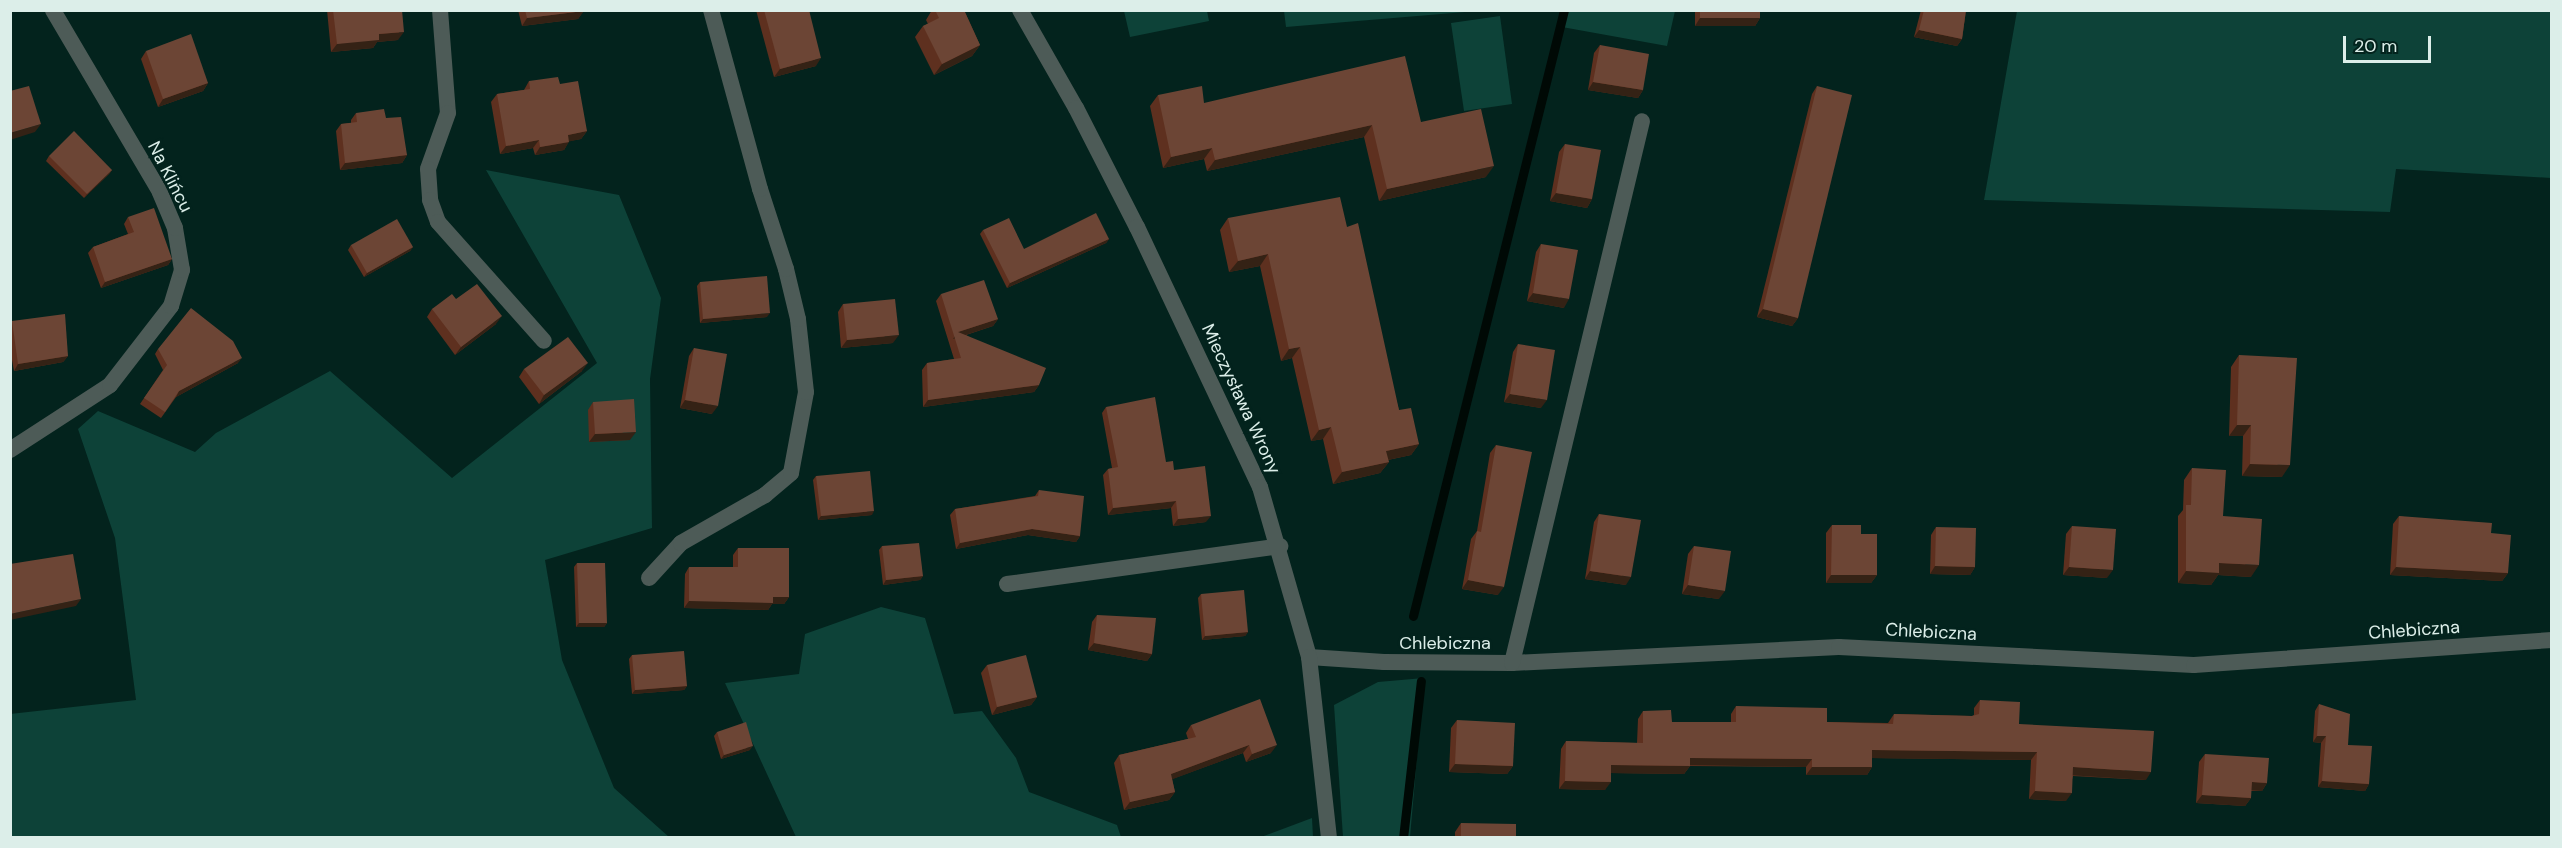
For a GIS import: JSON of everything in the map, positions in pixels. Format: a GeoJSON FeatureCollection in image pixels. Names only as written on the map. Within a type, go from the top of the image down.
{"type":"FeatureCollection","features":[{"type":"Feature","properties":{"kind":"street","name":"Na Klińcu"},"geometry":{"type":"LineString","coordinates":[[10,450],[110,385],[171,306],[182,270],[175,228],[160,192],[53,10]]}},
{"type":"Feature","properties":{"kind":"street"},"geometry":{"type":"LineString","coordinates":[[440,10],[447,112],[428,170],[430,200],[438,222],[544,341]]}},
{"type":"Feature","properties":{"kind":"street"},"geometry":{"type":"LineString","coordinates":[[650,578],[681,543],[765,495],[791,473],[806,392],[798,319],[786,269],[711,10]]}},
{"type":"Feature","properties":{"kind":"street","name":"Mieczysława Wrony"},"geometry":{"type":"LineString","coordinates":[[1020,10],[1076,108],[1152,256],[1260,487],[1280,546],[1309,657],[1329,837]]}},
{"type":"Feature","properties":{"kind":"street"},"geometry":{"type":"LineString","coordinates":[[1512,663],[1642,121]]}},
{"type":"Feature","properties":{"kind":"street"},"geometry":{"type":"LineString","coordinates":[[1007,584],[1280,546]]}},
{"type":"Feature","properties":{"kind":"street","name":"Chlebiczna"},"geometry":{"type":"LineString","coordinates":[[1309,657],[1384,662],[1512,663],[1839,647],[2194,665],[2552,640]]}},
{"type":"Feature","properties":{"kind":"green space"},"geometry":{"type":"Polygon","coordinates":[[[1284,10],[1477,11],[1286,27],[1284,10]]]}},
{"type":"Feature","properties":{"kind":"green space"},"geometry":{"type":"Polygon","coordinates":[[[1566,10],[1675,11],[1667,46],[1562,27],[1566,10]]]}},
{"type":"Feature","properties":{"kind":"green space"},"geometry":{"type":"Polygon","coordinates":[[[1124,11],[1207,11],[1209,21],[1130,37],[1124,11]]]}},
{"type":"Feature","properties":{"kind":"green space"},"geometry":{"type":"Polygon","coordinates":[[[2017,11],[2551,11],[2551,178],[2396,169],[2390,212],[1984,200],[2017,11]]]}},
{"type":"Feature","properties":{"kind":"green space"},"geometry":{"type":"Polygon","coordinates":[[[1500,16],[1512,104],[1464,111],[1451,23],[1500,16]]]}},
{"type":"Feature","properties":{"kind":"green space"},"geometry":{"type":"Polygon","coordinates":[[[486,170],[619,195],[661,298],[650,379],[652,528],[545,560],[562,660],[614,788],[669,837],[11,837],[10,714],[136,700],[115,538],[78,429],[98,411],[195,452],[216,433],[330,371],[452,478],[597,363],[486,170]]]}},
{"type":"Feature","properties":{"kind":"green space"},"geometry":{"type":"Polygon","coordinates":[[[881,607],[925,618],[954,714],[982,711],[1016,758],[1029,792],[1117,825],[1121,837],[796,837],[725,683],[799,674],[805,634],[881,607]]]}},
{"type":"Feature","properties":{"kind":"green space"},"geometry":{"type":"Polygon","coordinates":[[[1424,678],[1410,837],[1343,837],[1334,705],[1378,682],[1424,678]]]}},
{"type":"Feature","properties":{"kind":"green space"},"geometry":{"type":"Polygon","coordinates":[[[1312,818],[1313,837],[1261,837],[1312,818]]]}},
{"type":"Feature","properties":{"kind":"building"},"geometry":{"type":"Polygon","coordinates":[[[333,10],[402,10],[404,32],[379,34],[379,40],[337,44],[333,10]]]}},
{"type":"Feature","properties":{"kind":"building"},"geometry":{"type":"Polygon","coordinates":[[[525,10],[584,10],[584,11],[527,18],[525,10]]]}},
{"type":"Feature","properties":{"kind":"building"},"geometry":{"type":"Polygon","coordinates":[[[764,10],[809,10],[821,58],[780,69],[764,10]]]}},
{"type":"Feature","properties":{"kind":"building"},"geometry":{"type":"Polygon","coordinates":[[[935,10],[964,10],[980,45],[942,64],[923,26],[939,18],[935,10]]]}},
{"type":"Feature","properties":{"kind":"building"},"geometry":{"type":"Polygon","coordinates":[[[1700,10],[1760,10],[1760,18],[1700,18],[1700,10]]]}},
{"type":"Feature","properties":{"kind":"building"},"geometry":{"type":"Polygon","coordinates":[[[1924,10],[1966,10],[1962,39],[1919,30],[1924,10]]]}},
{"type":"Feature","properties":{"kind":"building"},"geometry":{"type":"Polygon","coordinates":[[[191,34],[208,83],[163,99],[146,51],[191,34]]]}},
{"type":"Feature","properties":{"kind":"building"},"geometry":{"type":"Polygon","coordinates":[[[1600,45],[1649,54],[1643,90],[1593,82],[1600,45]]]}},
{"type":"Feature","properties":{"kind":"building"},"geometry":{"type":"Polygon","coordinates":[[[1405,56],[1421,122],[1481,109],[1494,166],[1387,189],[1372,125],[1215,160],[1212,148],[1171,157],[1158,95],[1202,86],[1204,103],[1405,56]]]}},
{"type":"Feature","properties":{"kind":"building"},"geometry":{"type":"Polygon","coordinates":[[[558,77],[560,84],[578,81],[587,131],[568,135],[569,142],[540,147],[539,140],[506,146],[497,94],[530,89],[529,81],[558,77]]]}},
{"type":"Feature","properties":{"kind":"building"},"geometry":{"type":"Polygon","coordinates":[[[29,86],[41,124],[10,133],[10,91],[29,86]]]}},
{"type":"Feature","properties":{"kind":"building"},"geometry":{"type":"Polygon","coordinates":[[[1817,86],[1852,95],[1798,318],[1763,309],[1817,86]]]}},
{"type":"Feature","properties":{"kind":"building"},"geometry":{"type":"Polygon","coordinates":[[[384,109],[386,118],[401,117],[407,155],[345,163],[341,124],[357,122],[356,113],[384,109]]]}},
{"type":"Feature","properties":{"kind":"building"},"geometry":{"type":"Polygon","coordinates":[[[74,131],[112,170],[87,194],[49,156],[74,131]]]}},
{"type":"Feature","properties":{"kind":"building"},"geometry":{"type":"Polygon","coordinates":[[[1565,144],[1601,150],[1592,199],[1556,193],[1565,144]]]}},
{"type":"Feature","properties":{"kind":"building"},"geometry":{"type":"Polygon","coordinates":[[[1340,197],[1347,227],[1358,223],[1399,410],[1411,408],[1419,444],[1386,451],[1389,462],[1342,472],[1331,427],[1319,430],[1300,347],[1289,349],[1268,254],[1238,261],[1228,218],[1340,197]]]}},
{"type":"Feature","properties":{"kind":"building"},"geometry":{"type":"Polygon","coordinates":[[[154,208],[172,259],[105,282],[93,247],[134,232],[128,217],[154,208]]]}},
{"type":"Feature","properties":{"kind":"building"},"geometry":{"type":"Polygon","coordinates":[[[1096,213],[1109,239],[1010,283],[983,230],[1009,218],[1024,249],[1096,213]]]}},
{"type":"Feature","properties":{"kind":"building"},"geometry":{"type":"Polygon","coordinates":[[[397,219],[413,247],[367,273],[351,245],[397,219]]]}},
{"type":"Feature","properties":{"kind":"building"},"geometry":{"type":"Polygon","coordinates":[[[1541,244],[1578,250],[1569,299],[1533,293],[1541,244]]]}},
{"type":"Feature","properties":{"kind":"building"},"geometry":{"type":"Polygon","coordinates":[[[767,276],[770,313],[703,319],[700,282],[767,276]]]}},
{"type":"Feature","properties":{"kind":"building"},"geometry":{"type":"Polygon","coordinates":[[[984,280],[998,319],[958,332],[1046,368],[1039,385],[928,400],[927,363],[961,358],[941,294],[984,280]]]}},
{"type":"Feature","properties":{"kind":"building"},"geometry":{"type":"Polygon","coordinates":[[[477,284],[502,316],[461,347],[432,309],[452,294],[456,299],[477,284]]]}},
{"type":"Feature","properties":{"kind":"building"},"geometry":{"type":"Polygon","coordinates":[[[895,299],[899,335],[847,340],[843,304],[895,299]]]}},
{"type":"Feature","properties":{"kind":"building"},"geometry":{"type":"Polygon","coordinates":[[[191,308],[233,341],[242,358],[179,391],[165,412],[144,398],[167,365],[158,349],[191,308]]]}},
{"type":"Feature","properties":{"kind":"building"},"geometry":{"type":"Polygon","coordinates":[[[65,314],[68,356],[18,364],[12,321],[65,314]]]}},
{"type":"Feature","properties":{"kind":"building"},"geometry":{"type":"Polygon","coordinates":[[[568,337],[588,363],[544,395],[524,369],[568,337]]]}},
{"type":"Feature","properties":{"kind":"building"},"geometry":{"type":"Polygon","coordinates":[[[1518,344],[1555,350],[1547,400],[1510,394],[1518,344]]]}},
{"type":"Feature","properties":{"kind":"building"},"geometry":{"type":"Polygon","coordinates":[[[694,348],[727,354],[718,406],[685,400],[694,348]]]}},
{"type":"Feature","properties":{"kind":"building"},"geometry":{"type":"Polygon","coordinates":[[[2239,355],[2297,358],[2290,465],[2250,464],[2251,425],[2237,425],[2239,355]]]}},
{"type":"Feature","properties":{"kind":"building"},"geometry":{"type":"Polygon","coordinates":[[[1155,397],[1166,462],[1173,461],[1174,470],[1205,466],[1211,516],[1178,519],[1176,501],[1113,508],[1108,469],[1118,467],[1106,407],[1155,397]]]}},
{"type":"Feature","properties":{"kind":"building"},"geometry":{"type":"Polygon","coordinates":[[[634,399],[636,432],[595,434],[593,402],[634,399]]]}},
{"type":"Feature","properties":{"kind":"building"},"geometry":{"type":"Polygon","coordinates":[[[1496,445],[1532,452],[1504,587],[1468,580],[1477,531],[1481,532],[1496,445]]]}},
{"type":"Feature","properties":{"kind":"building"},"geometry":{"type":"Polygon","coordinates":[[[2192,468],[2226,470],[2223,516],[2262,519],[2259,565],[2219,563],[2219,573],[2186,571],[2186,505],[2191,505],[2192,468]]]}},
{"type":"Feature","properties":{"kind":"building"},"geometry":{"type":"Polygon","coordinates":[[[870,471],[874,511],[821,516],[816,476],[870,471]]]}},
{"type":"Feature","properties":{"kind":"building"},"geometry":{"type":"Polygon","coordinates":[[[1039,490],[1084,496],[1080,536],[1032,529],[960,543],[955,509],[1038,496],[1039,490]]]}},
{"type":"Feature","properties":{"kind":"building"},"geometry":{"type":"Polygon","coordinates":[[[1599,514],[1641,520],[1631,577],[1590,571],[1599,514]]]}},
{"type":"Feature","properties":{"kind":"building"},"geometry":{"type":"Polygon","coordinates":[[[2399,516],[2492,523],[2491,533],[2511,535],[2508,573],[2396,567],[2399,516]]]}},
{"type":"Feature","properties":{"kind":"building"},"geometry":{"type":"Polygon","coordinates":[[[1832,525],[1861,525],[1861,534],[1877,534],[1877,575],[1831,575],[1832,525]]]}},
{"type":"Feature","properties":{"kind":"building"},"geometry":{"type":"Polygon","coordinates":[[[2072,526],[2116,529],[2113,570],[2069,567],[2072,526]]]}},
{"type":"Feature","properties":{"kind":"building"},"geometry":{"type":"Polygon","coordinates":[[[1936,527],[1976,528],[1975,567],[1935,566],[1936,527]]]}},
{"type":"Feature","properties":{"kind":"building"},"geometry":{"type":"Polygon","coordinates":[[[919,543],[923,576],[886,580],[882,546],[919,543]]]}},
{"type":"Feature","properties":{"kind":"building"},"geometry":{"type":"Polygon","coordinates":[[[1694,546],[1731,551],[1725,591],[1688,585],[1694,546]]]}},
{"type":"Feature","properties":{"kind":"building"},"geometry":{"type":"Polygon","coordinates":[[[738,548],[789,548],[789,597],[773,597],[773,603],[689,601],[689,567],[738,567],[738,548]]]}},
{"type":"Feature","properties":{"kind":"building"},"geometry":{"type":"Polygon","coordinates":[[[73,554],[81,599],[10,614],[10,564],[73,554]]]}},
{"type":"Feature","properties":{"kind":"building"},"geometry":{"type":"Polygon","coordinates":[[[577,563],[605,563],[607,623],[579,623],[577,563]]]}},
{"type":"Feature","properties":{"kind":"building"},"geometry":{"type":"Polygon","coordinates":[[[1244,590],[1248,632],[1205,636],[1201,594],[1244,590]]]}},
{"type":"Feature","properties":{"kind":"building"},"geometry":{"type":"Polygon","coordinates":[[[1097,615],[1156,618],[1152,654],[1094,643],[1097,615]]]}},
{"type":"Feature","properties":{"kind":"building"},"geometry":{"type":"Polygon","coordinates":[[[684,651],[687,686],[635,690],[632,655],[684,651]]]}},
{"type":"Feature","properties":{"kind":"building"},"geometry":{"type":"Polygon","coordinates":[[[1026,655],[1037,697],[997,707],[987,665],[1026,655]]]}},
{"type":"Feature","properties":{"kind":"building"},"geometry":{"type":"Polygon","coordinates":[[[1260,699],[1277,745],[1252,754],[1249,745],[1171,774],[1175,792],[1130,802],[1119,755],[1196,737],[1191,725],[1260,699]]]}},
{"type":"Feature","properties":{"kind":"building"},"geometry":{"type":"Polygon","coordinates":[[[1980,700],[2020,702],[2019,724],[2154,731],[2151,772],[2073,767],[2072,793],[2035,791],[2037,752],[1872,750],[1872,767],[1812,767],[1812,759],[1690,758],[1690,766],[1611,765],[1611,782],[1565,781],[1566,741],[1643,743],[1643,711],[1671,710],[1672,722],[1736,722],[1736,706],[1827,708],[1827,722],[1893,724],[1894,714],[1972,716],[1979,714],[1980,700]]]}},
{"type":"Feature","properties":{"kind":"building"},"geometry":{"type":"Polygon","coordinates":[[[2319,704],[2350,714],[2348,745],[2372,746],[2369,784],[2322,781],[2326,736],[2317,736],[2319,704]]]}},
{"type":"Feature","properties":{"kind":"building"},"geometry":{"type":"Polygon","coordinates":[[[1457,720],[1515,723],[1513,766],[1455,764],[1457,720]]]}},
{"type":"Feature","properties":{"kind":"building"},"geometry":{"type":"Polygon","coordinates":[[[746,722],[753,746],[724,755],[717,732],[746,722]]]}},
{"type":"Feature","properties":{"kind":"building"},"geometry":{"type":"Polygon","coordinates":[[[2205,754],[2269,758],[2267,783],[2252,782],[2251,798],[2202,795],[2205,754]]]}},
{"type":"Feature","properties":{"kind":"building"},"geometry":{"type":"Polygon","coordinates":[[[1461,823],[1516,824],[1516,837],[1461,837],[1461,823]]]}},
{"type":"Feature","properties":{"kind":"waterway"},"geometry":{"type":"LineString","coordinates":[[1413,616],[1564,10]]}},
{"type":"Feature","properties":{"kind":"waterway"},"geometry":{"type":"LineString","coordinates":[[1403,838],[1421,681]]}}]}
